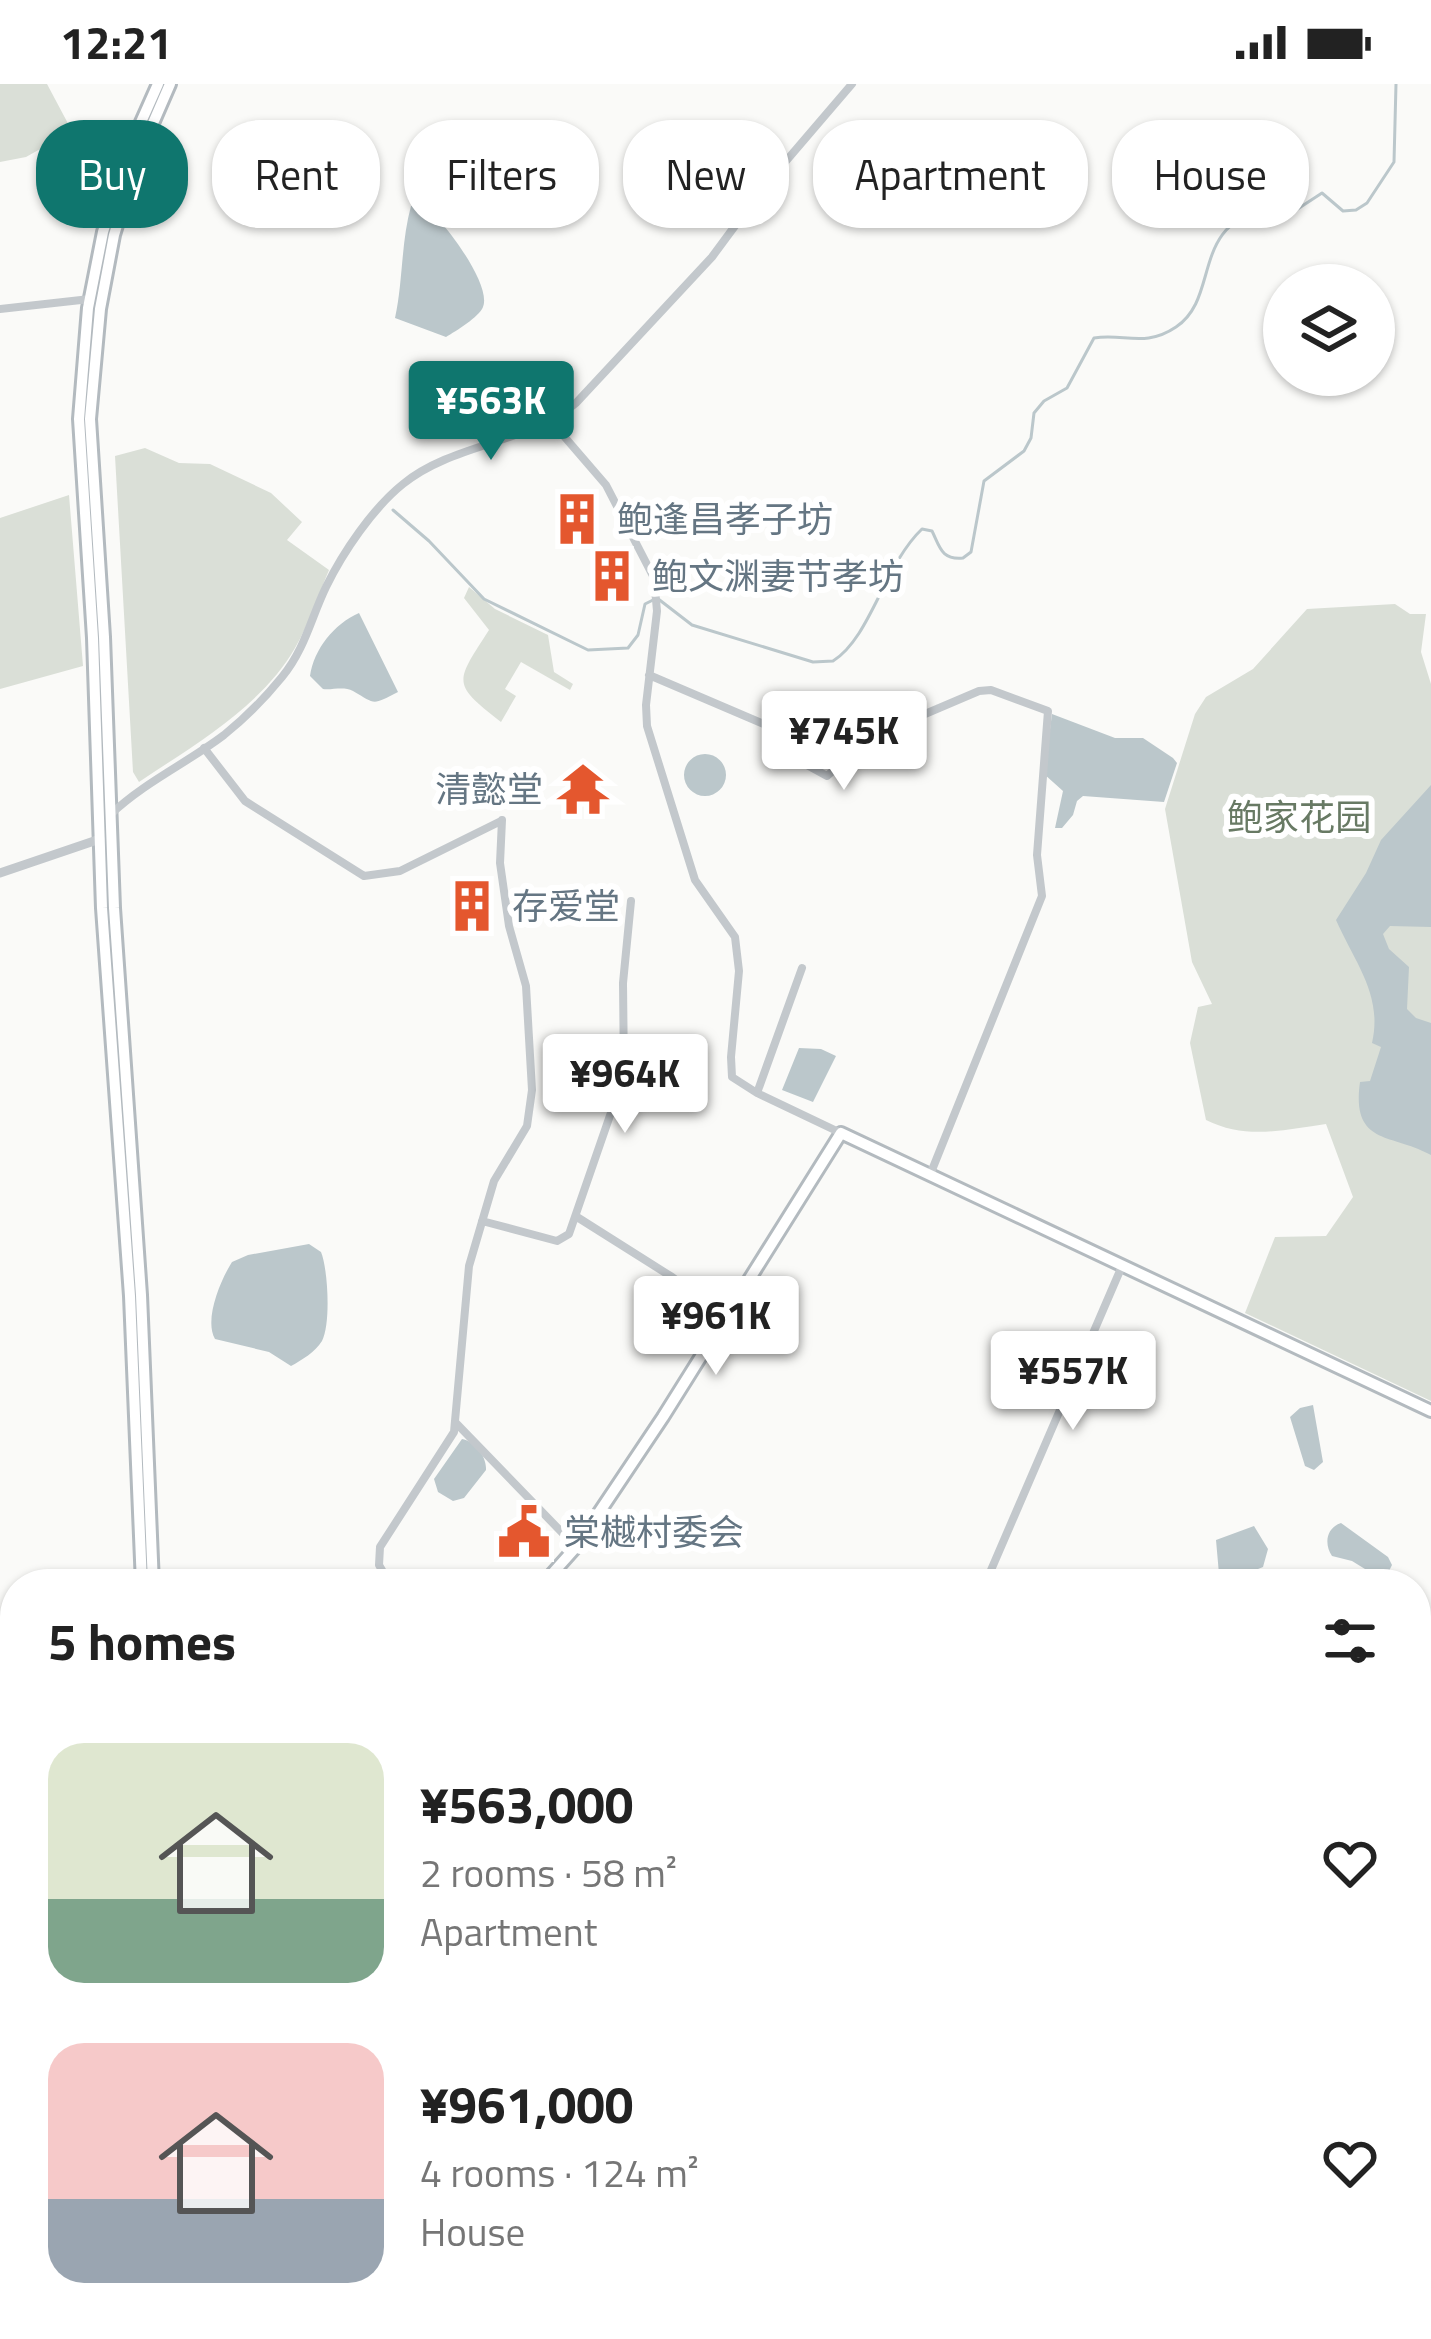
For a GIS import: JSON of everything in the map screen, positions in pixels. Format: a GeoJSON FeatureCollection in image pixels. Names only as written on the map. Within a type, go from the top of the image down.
{"type":"FeatureCollection","features":[{"type":"Feature","properties":{"kind":"main road"},"geometry":{"type":"LineString","coordinates":[[141,1569],[130,1296],[112,1080],[93,638],[79,450],[90,299],[117,182],[158,84]]}},
{"type":"Feature","properties":{"kind":"main road"},"geometry":{"type":"LineString","coordinates":[[152,1569],[141,1295],[124,1079],[104,637],[90,449],[104,285],[137,160],[170,84]]}},
{"type":"Feature","properties":{"kind":"main road"},"geometry":{"type":"LineString","coordinates":[[556,1569],[576,1547],[841,1133],[1431,1411]]}},
{"type":"Feature","properties":{"kind":"street"},"geometry":{"type":"LineString","coordinates":[[110,815],[253,709],[292,664],[311,631],[333,574],[396,490],[425,469],[550,420],[576,403],[712,257],[763,188],[852,84]]}},
{"type":"Feature","properties":{"kind":"street"},"geometry":{"type":"LineString","coordinates":[[0,309],[90,299]]}},
{"type":"Feature","properties":{"kind":"street"},"geometry":{"type":"LineString","coordinates":[[550,420],[606,485],[651,568],[657,599],[646,712],[651,746],[695,880],[705,899],[729,924],[738,950],[732,1077],[841,1133]]}},
{"type":"Feature","properties":{"kind":"street"},"geometry":{"type":"LineString","coordinates":[[649,675],[766,725],[788,754],[830,776],[870,718],[918,717],[992,690],[1048,711],[1037,855],[1042,896],[930,1175]]}},
{"type":"Feature","properties":{"kind":"street"},"geometry":{"type":"LineString","coordinates":[[205,748],[245,801],[364,876],[400,871],[502,820],[500,862],[509,926],[526,986],[532,1090],[527,1126],[494,1181],[469,1266],[455,1422],[446,1449],[380,1547],[381,1569]]}},
{"type":"Feature","properties":{"kind":"street"},"geometry":{"type":"LineString","coordinates":[[0,873],[100,839]]}},
{"type":"Feature","properties":{"kind":"street"},"geometry":{"type":"LineString","coordinates":[[482,1221],[557,1241],[569,1234],[577,1217],[623,1075],[623,983],[631,901]]}},
{"type":"Feature","properties":{"kind":"street"},"geometry":{"type":"LineString","coordinates":[[757,1093],[802,968]]}},
{"type":"Feature","properties":{"kind":"street"},"geometry":{"type":"LineString","coordinates":[[577,1217],[673,1277],[726,1317]]}},
{"type":"Feature","properties":{"kind":"street"},"geometry":{"type":"LineString","coordinates":[[991,1569],[1122,1265]]}},
{"type":"Feature","properties":{"kind":"street"},"geometry":{"type":"LineString","coordinates":[[455,1422],[576,1547]]}},
{"type":"Feature","properties":{"kind":"green space"},"geometry":{"type":"Polygon","coordinates":[[[0,84],[47,84],[66,120],[36,120],[36,151],[0,162],[0,84]]]}},
{"type":"Feature","properties":{"kind":"green space"},"geometry":{"type":"Polygon","coordinates":[[[145,448],[179,463],[210,464],[271,493],[302,522],[287,540],[329,570],[300,639],[264,689],[225,723],[139,782],[133,772],[115,456],[145,448]]]}},
{"type":"Feature","properties":{"kind":"green space"},"geometry":{"type":"Polygon","coordinates":[[[69,495],[83,666],[0,689],[0,518],[69,495]]]}},
{"type":"Feature","properties":{"kind":"green space"},"geometry":{"type":"Polygon","coordinates":[[[469,587],[495,609],[548,635],[554,672],[573,684],[570,690],[521,662],[505,689],[516,696],[501,722],[473,699],[466,690],[465,672],[489,630],[464,598],[469,587]]]}},
{"type":"Feature","properties":{"kind":"green space","name":"鲍家花园"},"geometry":{"type":"Polygon","coordinates":[[[1395,604],[1410,614],[1426,614],[1421,652],[1431,684],[1431,1401],[1245,1313],[1275,1237],[1326,1236],[1353,1197],[1326,1124],[1250,1132],[1206,1120],[1190,1043],[1198,1007],[1212,1004],[1192,962],[1165,809],[1195,714],[1206,697],[1253,669],[1307,609],[1395,604]]]}},
{"type":"Feature","properties":{"kind":"shaded area"},"geometry":{"type":"Polygon","coordinates":[[[406,228],[445,228],[481,284],[481,311],[446,337],[395,318],[406,228]]]}},
{"type":"Feature","properties":{"kind":"shaded area"},"geometry":{"type":"Polygon","coordinates":[[[359,613],[398,692],[378,701],[342,688],[323,689],[310,676],[327,638],[359,613]]]}},
{"type":"Feature","properties":{"kind":"shaded area"},"geometry":{"type":"Polygon","coordinates":[[[1052,714],[1115,738],[1143,738],[1173,758],[1177,763],[1164,802],[1083,796],[1062,828],[1055,828],[1063,791],[1044,774],[1052,714]]]}},
{"type":"Feature","properties":{"kind":"shaded area"},"geometry":{"type":"Polygon","coordinates":[[[705,754],[720,760],[726,775],[720,790],[705,796],[690,790],[684,775],[690,760],[705,754]]]}},
{"type":"Feature","properties":{"kind":"shaded area"},"geometry":{"type":"Polygon","coordinates":[[[1431,785],[1431,927],[1390,926],[1383,934],[1389,949],[1409,967],[1407,1009],[1431,1023],[1431,1155],[1378,1134],[1362,1117],[1360,1082],[1370,1081],[1381,1047],[1372,1043],[1370,994],[1336,920],[1381,840],[1431,785]]]}},
{"type":"Feature","properties":{"kind":"shaded area"},"geometry":{"type":"Polygon","coordinates":[[[799,1048],[821,1049],[836,1056],[813,1102],[782,1090],[799,1048]]]}},
{"type":"Feature","properties":{"kind":"shaded area"},"geometry":{"type":"Polygon","coordinates":[[[309,1244],[321,1252],[327,1283],[327,1322],[316,1349],[291,1366],[269,1352],[215,1339],[212,1311],[232,1262],[309,1244]]]}},
{"type":"Feature","properties":{"kind":"shaded area"},"geometry":{"type":"Polygon","coordinates":[[[1313,1405],[1323,1462],[1314,1470],[1305,1466],[1290,1417],[1313,1405]]]}},
{"type":"Feature","properties":{"kind":"shaded area"},"geometry":{"type":"Polygon","coordinates":[[[462,1439],[479,1450],[486,1470],[464,1498],[453,1501],[438,1492],[434,1479],[462,1439]]]}},
{"type":"Feature","properties":{"kind":"shaded area"},"geometry":{"type":"Polygon","coordinates":[[[1341,1523],[1388,1557],[1390,1569],[1365,1569],[1332,1556],[1328,1537],[1341,1523]]]}},
{"type":"Feature","properties":{"kind":"shaded area"},"geometry":{"type":"Polygon","coordinates":[[[1254,1526],[1268,1549],[1263,1567],[1219,1569],[1216,1540],[1254,1526]]]}},
{"type":"Feature","properties":{"kind":"waterway"},"geometry":{"type":"LineString","coordinates":[[393,510],[484,599],[588,650],[628,648],[638,635],[645,604],[657,598],[692,625],[813,662],[833,661],[858,635],[897,561],[922,529],[932,531],[950,557],[963,558],[971,552],[984,481],[1024,451],[1034,413],[1067,388],[1094,338],[1154,337],[1176,327],[1198,298],[1216,245],[1244,216],[1272,208],[1296,210],[1322,193],[1343,211],[1367,203],[1394,162],[1396,84]]}},
{"type":"Feature","properties":{"kind":"place","name":"鲍逢昌孝子坊"},"geometry":{"type":"Point","coordinates":[577,519]}},
{"type":"Feature","properties":{"kind":"place","name":"鲍文渊妻节孝坊"},"geometry":{"type":"Point","coordinates":[612,576]}},
{"type":"Feature","properties":{"kind":"place","name":"清懿堂"},"geometry":{"type":"Point","coordinates":[583,789]}},
{"type":"Feature","properties":{"kind":"place","name":"存爱堂"},"geometry":{"type":"Point","coordinates":[472,906]}},
{"type":"Feature","properties":{"kind":"place","name":"棠樾村委会"},"geometry":{"type":"Point","coordinates":[524,1532]}}]}
